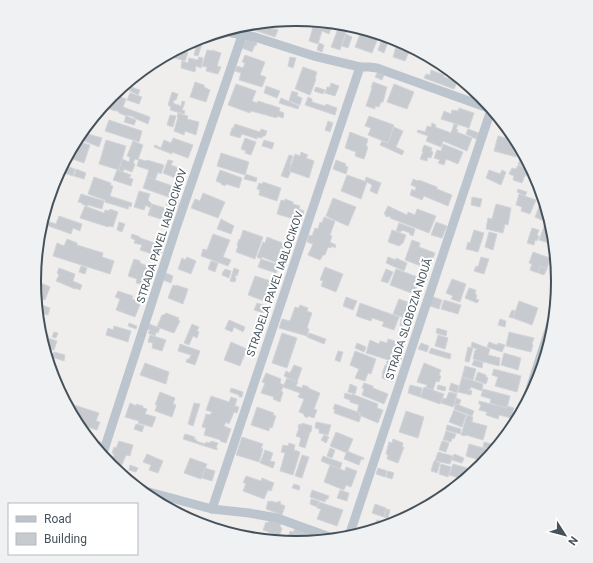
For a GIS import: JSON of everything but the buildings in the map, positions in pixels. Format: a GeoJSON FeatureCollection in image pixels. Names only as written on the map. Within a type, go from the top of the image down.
{"type":"FeatureCollection","features":[{"type":"Feature","properties":{"kind":"street"},"geometry":{"type":"LineString","coordinates":[[238,33],[314,56],[360,67],[381,69],[480,104]]}},
{"type":"Feature","properties":{"kind":"street","name":"STRADA PAVEL IABLOCIKOV"},"geometry":{"type":"LineString","coordinates":[[104,450],[174,236],[243,34]]}},
{"type":"Feature","properties":{"kind":"street","name":"STRADELA PAVEL IABLOCIKOV"},"geometry":{"type":"LineString","coordinates":[[212,509],[360,67]]}},
{"type":"Feature","properties":{"kind":"street","name":"STRADA SLOBOZIA NOUĂ"},"geometry":{"type":"LineString","coordinates":[[351,531],[489,113]]}},
{"type":"Feature","properties":{"kind":"street"},"geometry":{"type":"LineString","coordinates":[[154,493],[212,509],[277,518],[325,535]]}},
{"type":"Feature","properties":{"kind":"green space"},"geometry":{"type":"Polygon","coordinates":[[[191,514],[250,533],[230,528],[191,514]]]}}]}
